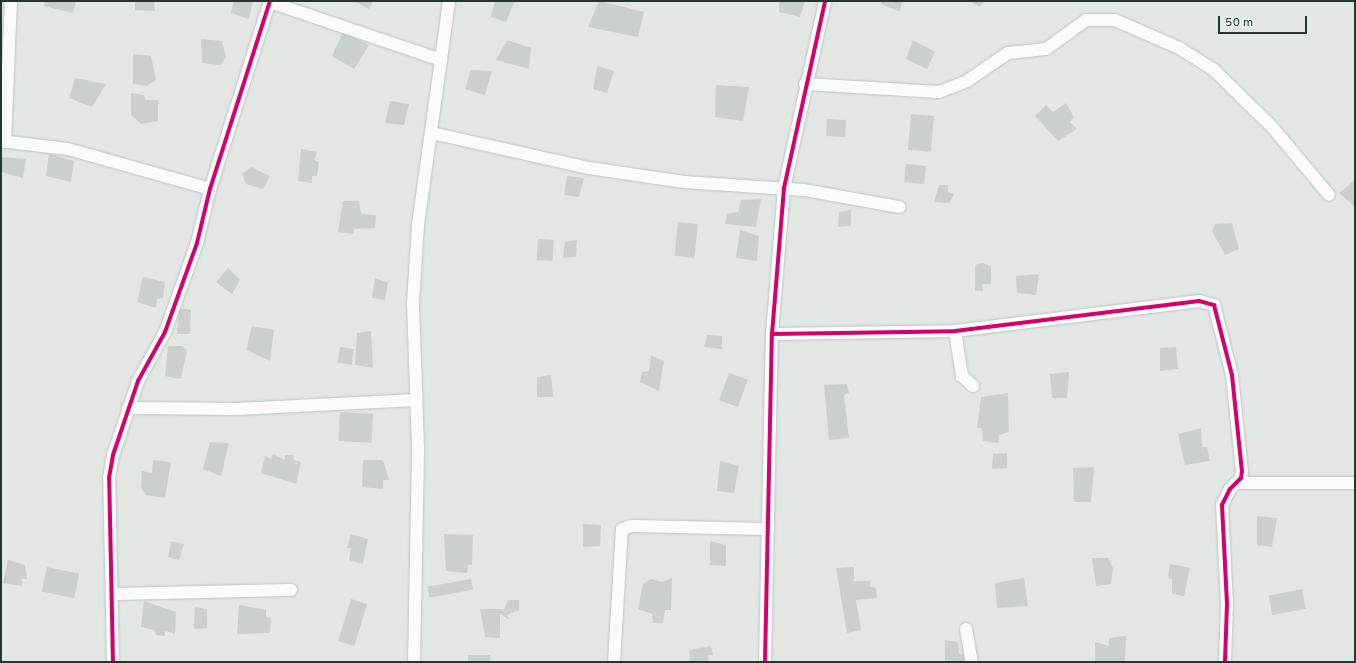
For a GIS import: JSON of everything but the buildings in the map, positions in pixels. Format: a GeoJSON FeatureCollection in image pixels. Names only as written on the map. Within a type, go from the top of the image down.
{"type":"FeatureCollection","features":[{"type":"Feature","properties":{"kind":"street"},"geometry":{"type":"LineString","coordinates":[[113,662],[109,478],[118,434],[180,291],[210,189],[270,1],[441,60]]}},
{"type":"Feature","properties":{"kind":"street"},"geometry":{"type":"LineString","coordinates":[[414,662],[418,447],[413,303],[418,225],[432,133],[449,1]]}},
{"type":"Feature","properties":{"kind":"street"},"geometry":{"type":"LineString","coordinates":[[765,662],[772,334],[784,188],[805,84],[824,1]]}},
{"type":"Feature","properties":{"kind":"street"},"geometry":{"type":"LineString","coordinates":[[11,2],[3,142],[68,149],[210,189]]}},
{"type":"Feature","properties":{"kind":"street"},"geometry":{"type":"LineString","coordinates":[[805,84],[939,92],[967,81],[1008,53],[1046,50],[1086,20],[1115,20],[1179,48],[1213,69],[1273,128],[1329,195]]}},
{"type":"Feature","properties":{"kind":"street"},"geometry":{"type":"LineString","coordinates":[[432,133],[590,168],[684,182],[784,188],[899,207]]}},
{"type":"Feature","properties":{"kind":"street"},"geometry":{"type":"LineString","coordinates":[[772,334],[955,331],[1208,302],[1218,311],[1232,375],[1241,448],[1242,470],[1238,483],[1224,497],[1222,505],[1227,604],[1224,662]]}},
{"type":"Feature","properties":{"kind":"street"},"geometry":{"type":"LineString","coordinates":[[955,331],[962,376],[973,386]]}},
{"type":"Feature","properties":{"kind":"street"},"geometry":{"type":"LineString","coordinates":[[128,408],[238,409],[416,400]]}},
{"type":"Feature","properties":{"kind":"street"},"geometry":{"type":"LineString","coordinates":[[1238,483],[1355,483]]}},
{"type":"Feature","properties":{"kind":"street"},"geometry":{"type":"LineString","coordinates":[[614,662],[622,529],[631,526],[768,529]]}},
{"type":"Feature","properties":{"kind":"street"},"geometry":{"type":"LineString","coordinates":[[112,594],[291,590]]}},
{"type":"Feature","properties":{"kind":"street"},"geometry":{"type":"LineString","coordinates":[[966,629],[972,662]]}},
{"type":"Feature","properties":{"kind":"cycle path"},"geometry":{"type":"LineString","coordinates":[[113,662],[109,478],[113,455],[138,381],[165,332],[197,243],[210,189],[270,1]]}},
{"type":"Feature","properties":{"kind":"cycle path"},"geometry":{"type":"LineString","coordinates":[[765,662],[772,334],[784,188],[825,1]]}},
{"type":"Feature","properties":{"kind":"cycle path"},"geometry":{"type":"LineString","coordinates":[[772,334],[955,331],[1199,301],[1214,305],[1232,375],[1242,471],[1241,478],[1230,489],[1222,505],[1227,604],[1225,662]]}}]}
